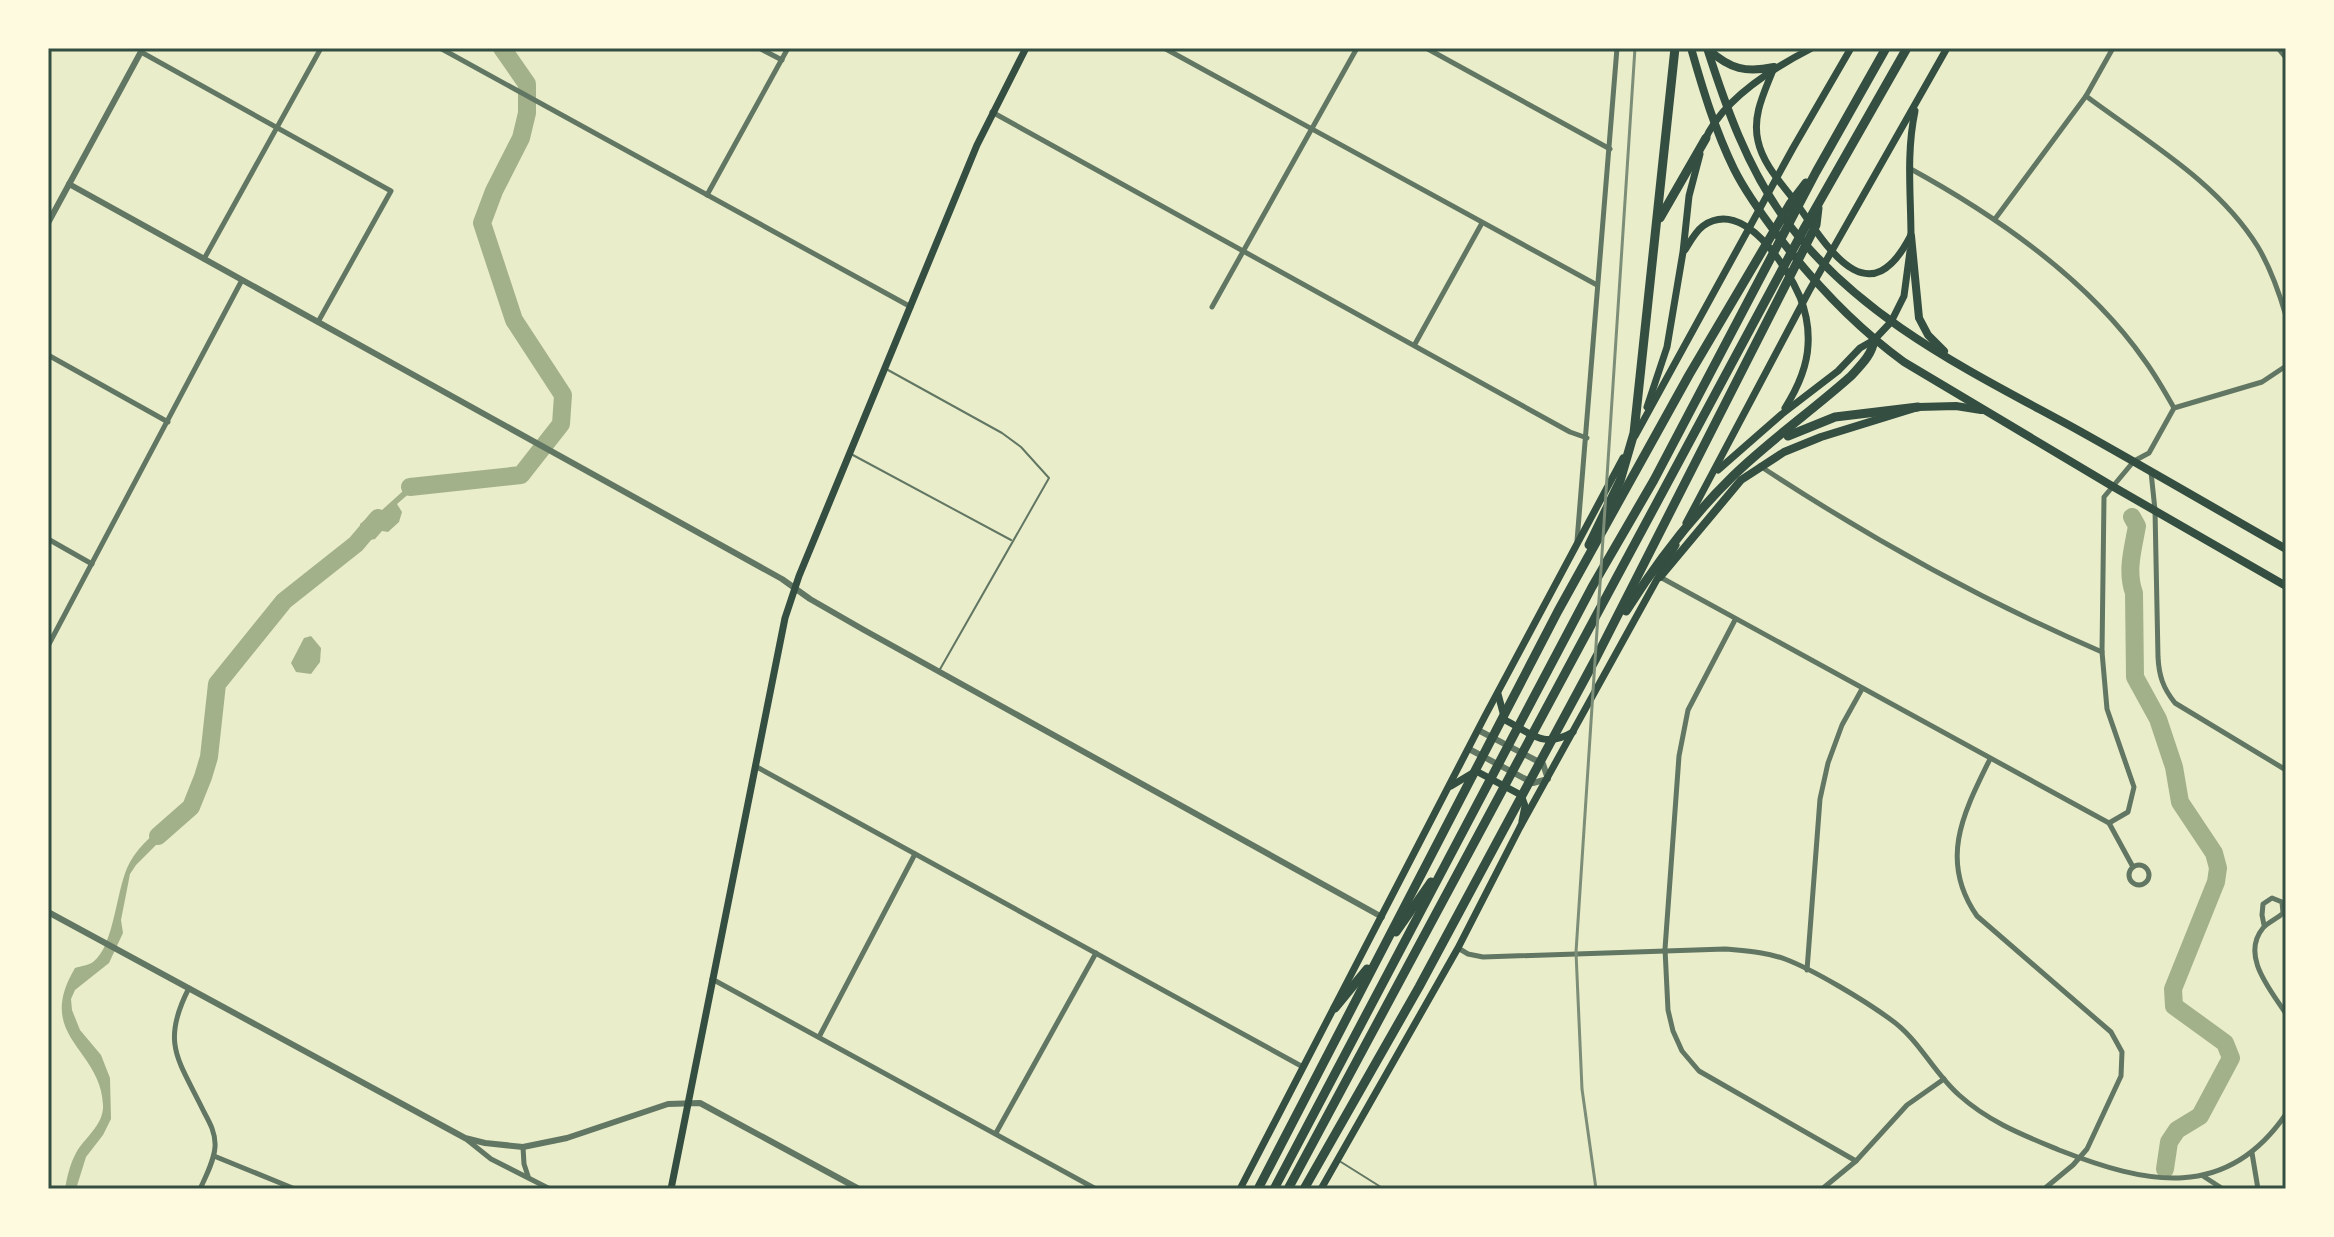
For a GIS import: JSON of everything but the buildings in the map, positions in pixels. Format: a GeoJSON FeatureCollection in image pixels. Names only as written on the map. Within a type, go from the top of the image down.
{"type":"FeatureCollection","features":[{"type":"Feature","properties":{"kind":"highway"},"geometry":{"type":"LineString","coordinates":[[1258,1189],[1558,611],[1613,498],[1627,461],[1638,409],[1675,48]]}},
{"type":"Feature","properties":{"kind":"highway"},"geometry":{"type":"LineString","coordinates":[[1335,1008],[1406,919],[1467,823],[1592,587],[1654,480],[1816,172],[1886,48]]}},
{"type":"Feature","properties":{"kind":"highway"},"geometry":{"type":"LineString","coordinates":[[1288,1189],[1822,197],[1907,48]]}},
{"type":"Feature","properties":{"kind":"highway"},"geometry":{"type":"LineString","coordinates":[[1657,223],[1706,138]]}},
{"type":"Feature","properties":{"kind":"highway"},"geometry":{"type":"LineString","coordinates":[[1558,611],[1689,375],[1783,215],[1816,172]]}},
{"type":"Feature","properties":{"kind":"highway"},"geometry":{"type":"LineString","coordinates":[[1304,1189],[1419,987],[1596,658],[1816,225],[1822,197]]}},
{"type":"Feature","properties":{"kind":"highway"},"geometry":{"type":"LineString","coordinates":[[1596,658],[1666,550],[1715,495],[1851,376],[1868,356],[1874,340]]}},
{"type":"Feature","properties":{"kind":"highway"},"geometry":{"type":"LineString","coordinates":[[1767,447],[1806,427],[1835,417],[1918,407]]}},
{"type":"Feature","properties":{"kind":"highway"},"geometry":{"type":"LineString","coordinates":[[1274,1189],[1422,911],[1450,852]]}},
{"type":"Feature","properties":{"kind":"main road"},"geometry":{"type":"LineString","coordinates":[[671,1189],[780,640],[795,588],[992,112],[1026,48]]}},
{"type":"Feature","properties":{"kind":"main road"},"geometry":{"type":"LineString","coordinates":[[1691,48],[1714,123],[1735,172],[1765,218],[1813,280],[1874,340],[1904,362],[2006,423],[2286,586]]}},
{"type":"Feature","properties":{"kind":"main road"},"geometry":{"type":"LineString","coordinates":[[1707,48],[1735,69],[1760,70],[1774,67],[1812,48]]}},
{"type":"Feature","properties":{"kind":"main road"},"geometry":{"type":"LineString","coordinates":[[1707,48],[1726,109],[1749,159],[1783,216],[1845,287],[1891,322],[1956,363],[2286,549]]}},
{"type":"Feature","properties":{"kind":"main road"},"geometry":{"type":"LineString","coordinates":[[1240,1189],[1498,691],[1643,421],[1851,48]]}},
{"type":"Feature","properties":{"kind":"main road"},"geometry":{"type":"LineString","coordinates":[[1321,1189],[1458,948],[1520,827],[1660,577],[1699,496],[1774,356],[1947,48]]}},
{"type":"Feature","properties":{"kind":"main road"},"geometry":{"type":"LineString","coordinates":[[1643,421],[1667,347],[1689,196],[1706,138],[1726,109],[1774,67]]}},
{"type":"Feature","properties":{"kind":"main road"},"geometry":{"type":"LineString","coordinates":[[1774,67],[1757,114],[1758,141],[1769,166],[1825,243],[1844,265],[1872,273],[1891,266],[1911,236]]}},
{"type":"Feature","properties":{"kind":"main road"},"geometry":{"type":"LineString","coordinates":[[1917,101],[1910,135],[1908,168],[1919,318],[1928,335],[1956,363]]}},
{"type":"Feature","properties":{"kind":"main road"},"geometry":{"type":"LineString","coordinates":[[1683,252],[1705,224],[1726,219],[1742,224],[1758,236],[1781,261],[1801,300],[1808,333],[1804,368],[1782,414]]}},
{"type":"Feature","properties":{"kind":"main road"},"geometry":{"type":"LineString","coordinates":[[1713,473],[1838,371],[1891,322],[1904,296],[1911,236]]}},
{"type":"Feature","properties":{"kind":"main road"},"geometry":{"type":"LineString","coordinates":[[1660,577],[1755,462],[1821,437],[1918,407],[1956,406],[1982,410],[2006,423]]}},
{"type":"Feature","properties":{"kind":"main road"},"geometry":{"type":"LineString","coordinates":[[1498,691],[1505,720],[1545,741],[1558,741],[1574,732]]}},
{"type":"Feature","properties":{"kind":"main road"},"geometry":{"type":"LineString","coordinates":[[1448,789],[1476,771],[1521,795],[1525,806],[1520,827]]}},
{"type":"Feature","properties":{"kind":"street"},"geometry":{"type":"LineString","coordinates":[[204,259],[321,48]]}},
{"type":"Feature","properties":{"kind":"street"},"geometry":{"type":"LineString","coordinates":[[440,48],[911,307]]}},
{"type":"Feature","properties":{"kind":"street"},"geometry":{"type":"LineString","coordinates":[[759,48],[782,60]]}},
{"type":"Feature","properties":{"kind":"street"},"geometry":{"type":"LineString","coordinates":[[707,195],[788,48]]}},
{"type":"Feature","properties":{"kind":"street"},"geometry":{"type":"LineString","coordinates":[[1164,48],[1597,285]]}},
{"type":"Feature","properties":{"kind":"street"},"geometry":{"type":"LineString","coordinates":[[1212,307],[1356,50],[1348,48]]}},
{"type":"Feature","properties":{"kind":"street"},"geometry":{"type":"LineString","coordinates":[[1426,48],[1610,149]]}},
{"type":"Feature","properties":{"kind":"street"},"geometry":{"type":"LineString","coordinates":[[1575,550],[1587,438],[1617,48]]}},
{"type":"Feature","properties":{"kind":"street"},"geometry":{"type":"LineString","coordinates":[[1995,219],[2086,96],[2113,48]]}},
{"type":"Feature","properties":{"kind":"street"},"geometry":{"type":"LineString","coordinates":[[2278,48],[2286,58]]}},
{"type":"Feature","properties":{"kind":"street"},"geometry":{"type":"LineString","coordinates":[[48,223],[142,50],[391,191],[318,322]]}},
{"type":"Feature","properties":{"kind":"street"},"geometry":{"type":"LineString","coordinates":[[2086,96],[2208,187],[2236,216],[2275,279],[2286,316]]}},
{"type":"Feature","properties":{"kind":"street"},"geometry":{"type":"LineString","coordinates":[[992,112],[1570,432],[1587,438]]}},
{"type":"Feature","properties":{"kind":"street"},"geometry":{"type":"LineString","coordinates":[[1908,168],[1995,219],[2043,256],[2101,310],[2144,360],[2174,408]]}},
{"type":"Feature","properties":{"kind":"street"},"geometry":{"type":"LineString","coordinates":[[69,184],[1382,917]]}},
{"type":"Feature","properties":{"kind":"street"},"geometry":{"type":"LineString","coordinates":[[1415,344],[1482,222]]}},
{"type":"Feature","properties":{"kind":"street"},"geometry":{"type":"LineString","coordinates":[[48,646],[242,280]]}},
{"type":"Feature","properties":{"kind":"street"},"geometry":{"type":"LineString","coordinates":[[48,355],[168,422]]}},
{"type":"Feature","properties":{"kind":"street"},"geometry":{"type":"LineString","coordinates":[[2109,823],[2128,812],[2134,787],[2107,709],[2102,652],[2104,497],[2134,461],[2149,453],[2174,408],[2262,382],[2286,366]]}},
{"type":"Feature","properties":{"kind":"street"},"geometry":{"type":"LineString","coordinates":[[1755,462],[1818,505],[2028,620],[2102,652]]}},
{"type":"Feature","properties":{"kind":"street"},"geometry":{"type":"LineString","coordinates":[[2151,471],[2155,510],[2159,674],[2165,689],[2175,703],[2286,770]]}},
{"type":"Feature","properties":{"kind":"street"},"geometry":{"type":"LineString","coordinates":[[48,539],[92,564]]}},
{"type":"Feature","properties":{"kind":"street"},"geometry":{"type":"LineString","coordinates":[[1660,577],[2109,823],[2133,867]]}},
{"type":"Feature","properties":{"kind":"street"},"geometry":{"type":"LineString","coordinates":[[1735,620],[1695,694],[1682,732],[1665,949],[1668,1010],[1682,1051],[1699,1071],[1856,1161]]}},
{"type":"Feature","properties":{"kind":"street"},"geometry":{"type":"LineString","coordinates":[[1807,970],[1820,799],[1828,763],[1842,725],[1862,689]]}},
{"type":"Feature","properties":{"kind":"street"},"geometry":{"type":"LineString","coordinates":[[1469,749],[1533,783],[1548,779],[1543,764],[1478,730]]}},
{"type":"Feature","properties":{"kind":"street"},"geometry":{"type":"LineString","coordinates":[[1990,759],[1962,815],[1958,837],[1960,879],[1966,898],[1977,916],[2111,1032],[2122,1052],[2121,1076],[2087,1149],[2044,1189]]}},
{"type":"Feature","properties":{"kind":"street"},"geometry":{"type":"LineString","coordinates":[[755,766],[1303,1067]]}},
{"type":"Feature","properties":{"kind":"street"},"geometry":{"type":"LineString","coordinates":[[819,1037],[915,854]]}},
{"type":"Feature","properties":{"kind":"street"},"geometry":{"type":"LineString","coordinates":[[2133,867],[2145,867],[2150,875],[2148,881],[2139,885],[2132,883],[2129,876],[2133,867]]}},
{"type":"Feature","properties":{"kind":"street"},"geometry":{"type":"LineString","coordinates":[[2264,925],[2283,913],[2282,902],[2278,899],[2272,898],[2263,904],[2264,925],[2255,945],[2254,957],[2286,1014]]}},
{"type":"Feature","properties":{"kind":"street"},"geometry":{"type":"LineString","coordinates":[[48,912],[465,1138],[491,1159],[550,1189]]}},
{"type":"Feature","properties":{"kind":"street"},"geometry":{"type":"LineString","coordinates":[[1458,948],[1483,957],[1725,949],[1785,959],[1901,1026],[1944,1079],[1990,1119],[2080,1158],[2149,1178],[2171,1179],[2222,1169],[2252,1153],[2286,1114]]}},
{"type":"Feature","properties":{"kind":"street"},"geometry":{"type":"LineString","coordinates":[[996,1133],[1096,953]]}},
{"type":"Feature","properties":{"kind":"street"},"geometry":{"type":"LineString","coordinates":[[711,979],[1093,1189]]}},
{"type":"Feature","properties":{"kind":"street"},"geometry":{"type":"LineString","coordinates":[[189,988],[174,1022],[174,1045],[215,1138],[214,1156],[200,1189]]}},
{"type":"Feature","properties":{"kind":"street"},"geometry":{"type":"LineString","coordinates":[[1822,1189],[1856,1161],[1907,1105],[1944,1079]]}},
{"type":"Feature","properties":{"kind":"street"},"geometry":{"type":"LineString","coordinates":[[465,1138],[523,1147],[567,1138],[668,1104],[700,1103],[859,1189]]}},
{"type":"Feature","properties":{"kind":"street"},"geometry":{"type":"LineString","coordinates":[[523,1147],[528,1176]]}},
{"type":"Feature","properties":{"kind":"street"},"geometry":{"type":"LineString","coordinates":[[2252,1153],[2258,1189]]}},
{"type":"Feature","properties":{"kind":"street"},"geometry":{"type":"LineString","coordinates":[[214,1156],[295,1189]]}},
{"type":"Feature","properties":{"kind":"street"},"geometry":{"type":"LineString","coordinates":[[2202,1175],[2223,1189]]}},
{"type":"Feature","properties":{"kind":"street"},"geometry":{"type":"LineString","coordinates":[[2149,1178],[2151,1189]]}},
{"type":"Feature","properties":{"kind":"lane"},"geometry":{"type":"LineString","coordinates":[[885,368],[1002,433],[1021,447],[1049,478],[939,672]]}},
{"type":"Feature","properties":{"kind":"lane"},"geometry":{"type":"LineString","coordinates":[[850,453],[1013,541]]}},
{"type":"Feature","properties":{"kind":"lane"},"geometry":{"type":"LineString","coordinates":[[1337,1160],[1384,1189]]}},
{"type":"Feature","properties":{"kind":"shaded area"},"geometry":{"type":"Polygon","coordinates":[[[435,478],[434,486],[412,491],[397,504],[402,512],[399,522],[388,532],[382,531],[370,540],[360,532],[360,524],[376,511],[382,510],[413,482],[435,478]]]}},
{"type":"Feature","properties":{"kind":"shaded area"},"geometry":{"type":"Polygon","coordinates":[[[311,636],[321,648],[320,662],[311,674],[296,672],[291,663],[304,638],[311,636]]]}},
{"type":"Feature","properties":{"kind":"shaded area"},"geometry":{"type":"Polygon","coordinates":[[[172,816],[174,827],[130,874],[121,920],[123,933],[109,963],[75,990],[71,999],[80,1030],[101,1055],[110,1078],[111,1119],[86,1157],[76,1189],[65,1189],[74,1157],[97,1125],[103,1105],[100,1086],[92,1069],[65,1027],[62,1010],[64,991],[75,968],[93,962],[106,943],[125,873],[134,855],[172,816]]]}},
{"type":"Feature","properties":{"kind":"waterway"},"geometry":{"type":"LineString","coordinates":[[410,487],[521,475],[561,424],[563,395],[514,320],[482,223],[494,191],[521,138],[527,113],[527,84],[502,48]]}},
{"type":"Feature","properties":{"kind":"waterway"},"geometry":{"type":"LineString","coordinates":[[2132,517],[2137,526],[2130,568],[2134,593],[2135,677],[2158,719],[2174,767],[2180,802],[2214,853],[2218,868],[2216,882],[2173,989],[2174,1006],[2225,1043],[2231,1058],[2200,1116],[2177,1130],[2169,1142],[2165,1169]]}},
{"type":"Feature","properties":{"kind":"waterway"},"geometry":{"type":"LineString","coordinates":[[158,836],[191,807],[203,777],[209,757],[217,684],[284,601],[356,544],[378,518]]}},
{"type":"Feature","properties":{"kind":"railway"},"geometry":{"type":"LineString","coordinates":[[1596,1189],[1582,1089],[1576,952],[1635,48]]}}]}
